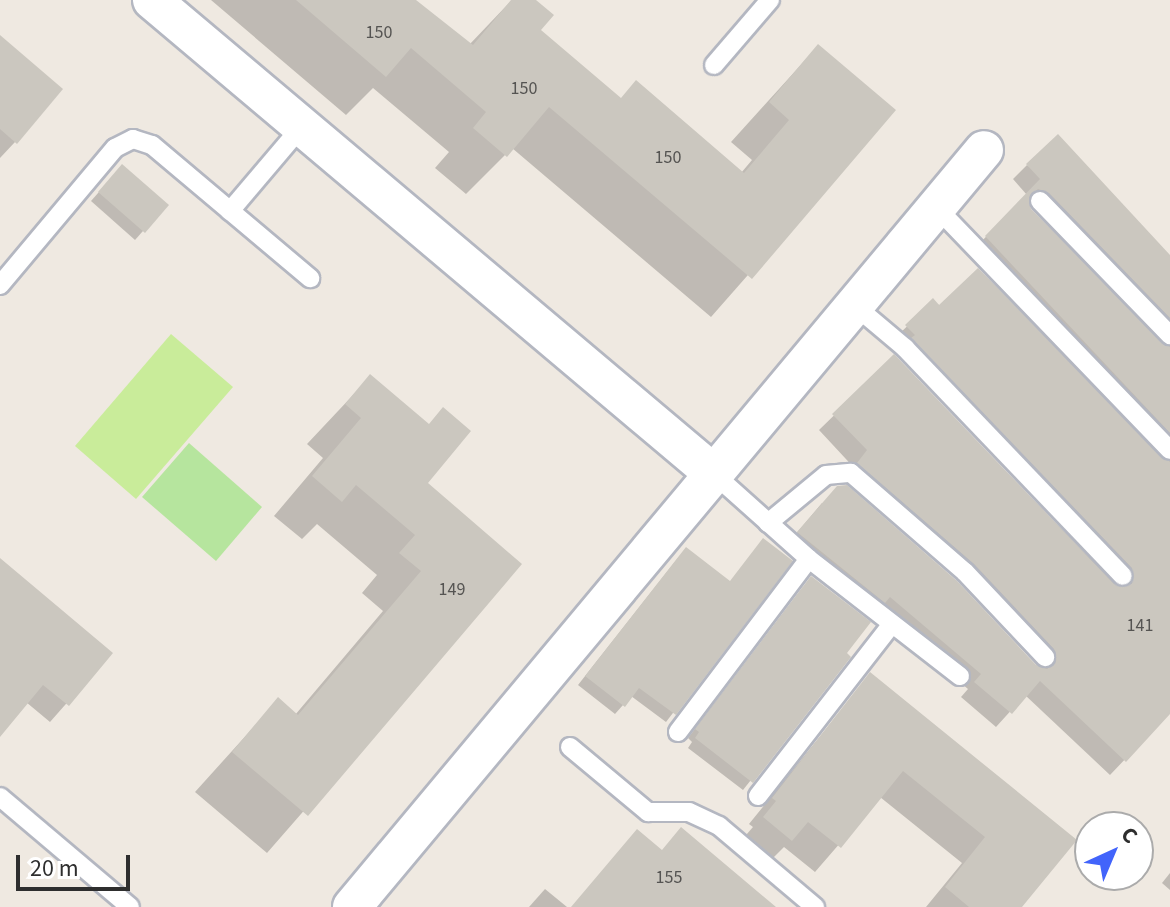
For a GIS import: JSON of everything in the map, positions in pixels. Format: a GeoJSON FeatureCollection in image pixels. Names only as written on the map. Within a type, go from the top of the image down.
{"type":"FeatureCollection","features":[{"type":"Feature","properties":{"kind":"street"},"geometry":{"type":"LineString","coordinates":[[152,0],[714,474]]}},
{"type":"Feature","properties":{"kind":"street"},"geometry":{"type":"LineString","coordinates":[[352,907],[984,150]]}},
{"type":"Feature","properties":{"kind":"lane"},"geometry":{"type":"LineString","coordinates":[[714,65],[770,0]]}},
{"type":"Feature","properties":{"kind":"lane"},"geometry":{"type":"LineString","coordinates":[[230,211],[302,126]]}},
{"type":"Feature","properties":{"kind":"lane"},"geometry":{"type":"LineString","coordinates":[[0,285],[115,148],[133,139],[152,145],[310,278]]}},
{"type":"Feature","properties":{"kind":"lane"},"geometry":{"type":"LineString","coordinates":[[1040,201],[1170,335]]}},
{"type":"Feature","properties":{"kind":"lane"},"geometry":{"type":"LineString","coordinates":[[936,207],[1170,450]]}},
{"type":"Feature","properties":{"kind":"lane"},"geometry":{"type":"LineString","coordinates":[[854,305],[905,348],[1123,576]]}},
{"type":"Feature","properties":{"kind":"lane"},"geometry":{"type":"LineString","coordinates":[[768,523],[826,475],[851,473],[965,572],[1045,657]]}},
{"type":"Feature","properties":{"kind":"lane"},"geometry":{"type":"LineString","coordinates":[[714,474],[809,559],[960,676]]}},
{"type":"Feature","properties":{"kind":"lane"},"geometry":{"type":"LineString","coordinates":[[678,732],[809,559]]}},
{"type":"Feature","properties":{"kind":"lane"},"geometry":{"type":"LineString","coordinates":[[758,796],[892,624]]}},
{"type":"Feature","properties":{"kind":"lane"},"geometry":{"type":"LineString","coordinates":[[570,747],[648,812],[689,812],[719,826],[815,907]]}},
{"type":"Feature","properties":{"kind":"lane"},"geometry":{"type":"LineString","coordinates":[[0,797],[130,907]]}},
{"type":"Feature","properties":{"kind":"green space"},"geometry":{"type":"Polygon","coordinates":[[[171,334],[233,387],[136,499],[75,446],[171,334]]]}},
{"type":"Feature","properties":{"kind":"green space"},"geometry":{"type":"Polygon","coordinates":[[[189,443],[262,507],[216,561],[142,497],[189,443]]]}},
{"type":"Feature","properties":{"kind":"building"},"geometry":{"type":"Polygon","coordinates":[[[296,0],[416,0],[473,45],[511,0],[536,0],[554,15],[541,30],[621,98],[636,80],[744,173],[789,120],[769,102],[818,44],[896,110],[752,279],[549,107],[507,157],[473,128],[486,112],[411,48],[386,77],[296,0]]]}},
{"type":"Feature","properties":{"kind":"building"},"geometry":{"type":"Polygon","coordinates":[[[0,35],[63,89],[17,144],[0,129],[0,35]]]}},
{"type":"Feature","properties":{"kind":"building"},"geometry":{"type":"Polygon","coordinates":[[[1058,134],[1170,255],[1170,318],[1049,193],[1038,189],[1029,197],[1031,209],[1170,347],[1170,433],[985,236],[1040,179],[1026,164],[1058,134]]]}},
{"type":"Feature","properties":{"kind":"building"},"geometry":{"type":"Polygon","coordinates":[[[122,164],[169,205],[145,233],[98,192],[122,164]]]}},
{"type":"Feature","properties":{"kind":"building"},"geometry":{"type":"Polygon","coordinates":[[[978,268],[1170,462],[1170,714],[1126,762],[1040,681],[1012,714],[974,682],[981,674],[890,597],[885,603],[797,532],[837,486],[847,485],[957,581],[1036,665],[1047,669],[1056,661],[1054,649],[974,564],[857,463],[867,450],[832,414],[894,354],[1114,584],[1132,584],[1132,568],[911,338],[915,335],[905,325],[933,298],[939,305],[978,268]]]}},
{"type":"Feature","properties":{"kind":"building"},"geometry":{"type":"Polygon","coordinates":[[[370,374],[429,424],[443,407],[471,431],[428,483],[522,564],[308,816],[232,752],[278,697],[298,715],[421,571],[399,553],[415,535],[356,485],[342,502],[312,476],[361,418],[345,404],[370,374]]]}},
{"type":"Feature","properties":{"kind":"building"},"geometry":{"type":"Polygon","coordinates":[[[763,538],[793,561],[676,715],[639,688],[625,707],[585,676],[686,547],[730,581],[763,538]]]}},
{"type":"Feature","properties":{"kind":"building"},"geometry":{"type":"Polygon","coordinates":[[[0,558],[113,653],[69,706],[43,685],[0,737],[0,558]]]}},
{"type":"Feature","properties":{"kind":"building"},"geometry":{"type":"Polygon","coordinates":[[[811,576],[871,622],[847,653],[851,657],[753,783],[695,738],[699,732],[695,729],[811,576]]]}},
{"type":"Feature","properties":{"kind":"building"},"geometry":{"type":"Polygon","coordinates":[[[870,672],[1074,838],[1074,844],[1022,907],[969,907],[945,887],[985,837],[903,771],[841,848],[808,822],[792,841],[763,817],[776,801],[772,798],[870,672]]]}},
{"type":"Feature","properties":{"kind":"building"},"geometry":{"type":"Polygon","coordinates":[[[681,827],[776,907],[571,907],[637,829],[662,850],[681,827]]]}}]}
